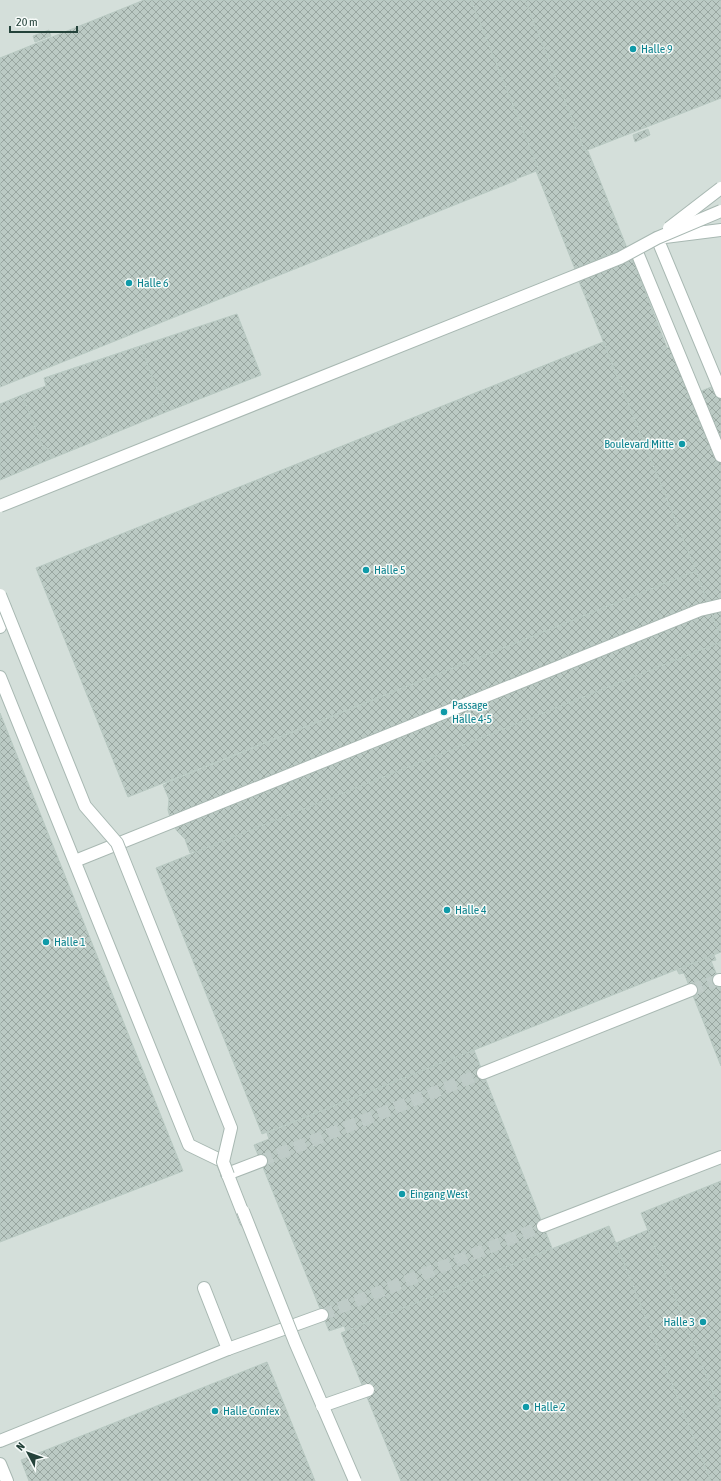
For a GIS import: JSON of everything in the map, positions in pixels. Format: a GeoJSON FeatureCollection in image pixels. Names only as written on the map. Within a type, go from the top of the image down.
{"type":"FeatureCollection","features":[{"type":"Feature","properties":{"kind":"lane"},"geometry":{"type":"LineString","coordinates":[[0,506],[620,258],[657,238],[721,188]]}},
{"type":"Feature","properties":{"kind":"lane"},"geometry":{"type":"LineString","coordinates":[[620,258],[657,238],[721,211]]}},
{"type":"Feature","properties":{"kind":"lane"},"geometry":{"type":"LineString","coordinates":[[657,238],[721,230]]}},
{"type":"Feature","properties":{"kind":"lane"},"geometry":{"type":"LineString","coordinates":[[657,238],[721,392]]}},
{"type":"Feature","properties":{"kind":"lane"},"geometry":{"type":"LineString","coordinates":[[636,250],[721,456]]}},
{"type":"Feature","properties":{"kind":"lane"},"geometry":{"type":"LineString","coordinates":[[0,595],[84,806],[117,843],[231,1128],[223,1162],[316,1392]]}},
{"type":"Feature","properties":{"kind":"lane"},"geometry":{"type":"LineString","coordinates":[[0,595],[84,806],[117,843],[230,1128],[222,1161],[288,1327],[354,1481]]}},
{"type":"Feature","properties":{"kind":"lane"},"geometry":{"type":"LineString","coordinates":[[74,861],[692,613],[721,605]]}},
{"type":"Feature","properties":{"kind":"lane"},"geometry":{"type":"LineString","coordinates":[[0,627],[5,608]]}},
{"type":"Feature","properties":{"kind":"lane"},"geometry":{"type":"LineString","coordinates":[[0,677],[189,1146],[222,1161]]}},
{"type":"Feature","properties":{"kind":"lane"},"geometry":{"type":"LineString","coordinates":[[483,1073],[691,990]]}},
{"type":"Feature","properties":{"kind":"lane"},"geometry":{"type":"LineString","coordinates":[[543,1226],[721,1157]]}},
{"type":"Feature","properties":{"kind":"lane"},"geometry":{"type":"LineString","coordinates":[[227,1174],[261,1161]]}},
{"type":"Feature","properties":{"kind":"lane"},"geometry":{"type":"LineString","coordinates":[[204,1288],[228,1349]]}},
{"type":"Feature","properties":{"kind":"lane"},"geometry":{"type":"LineString","coordinates":[[0,1441],[228,1349],[322,1315]]}},
{"type":"Feature","properties":{"kind":"lane"},"geometry":{"type":"LineString","coordinates":[[322,1406],[371,1388]]}},
{"type":"Feature","properties":{"kind":"lane"},"geometry":{"type":"LineString","coordinates":[[0,1464],[7,1481]]}},
{"type":"Feature","properties":{"kind":"shaded area"},"geometry":{"type":"Polygon","coordinates":[[[0,0],[721,0],[721,1481],[0,1481],[0,0]]]}},
{"type":"Feature","properties":{"kind":"building","name":"Halle 6"},"geometry":{"type":"Polygon","coordinates":[[[144,0],[471,0],[539,170],[0,387],[0,58],[144,0]]]}},
{"type":"Feature","properties":{"kind":"building"},"geometry":{"type":"Polygon","coordinates":[[[471,0],[525,0],[585,151],[588,151],[627,248],[575,269],[536,171],[539,170],[471,0]]]}},
{"type":"Feature","properties":{"kind":"building","name":"Halle 9"},"geometry":{"type":"Polygon","coordinates":[[[525,0],[721,0],[721,98],[585,151],[525,0]]]}},
{"type":"Feature","properties":{"kind":"building"},"geometry":{"type":"Polygon","coordinates":[[[49,30],[51,36],[35,42],[33,36],[49,30]]]}},
{"type":"Feature","properties":{"kind":"building"},"geometry":{"type":"Polygon","coordinates":[[[648,129],[650,135],[635,142],[633,135],[648,129]]]}},
{"type":"Feature","properties":{"kind":"building","name":"Boulevard Mitte"},"geometry":{"type":"Polygon","coordinates":[[[628,247],[667,348],[677,344],[699,392],[721,383],[721,439],[718,441],[721,448],[721,639],[696,571],[574,269],[628,247]]]}},
{"type":"Feature","properties":{"kind":"building"},"geometry":{"type":"Polygon","coordinates":[[[237,314],[261,375],[166,412],[140,346],[237,314]]]}},
{"type":"Feature","properties":{"kind":"building","name":"Halle 5"},"geometry":{"type":"Polygon","coordinates":[[[603,342],[696,571],[128,797],[36,568],[603,342]]]}},
{"type":"Feature","properties":{"kind":"building"},"geometry":{"type":"Polygon","coordinates":[[[140,346],[166,412],[48,460],[52,457],[48,448],[44,450],[22,395],[46,386],[44,378],[140,346]]]}},
{"type":"Feature","properties":{"kind":"building"},"geometry":{"type":"Polygon","coordinates":[[[22,395],[44,450],[48,448],[52,457],[0,480],[0,404],[22,395]]]}},
{"type":"Feature","properties":{"kind":"building","name":"Passage Halle 4-5"},"geometry":{"type":"Polygon","coordinates":[[[696,571],[721,642],[194,853],[194,851],[190,853],[185,839],[177,831],[171,821],[168,810],[169,799],[163,785],[166,783],[696,571]]]}},
{"type":"Feature","properties":{"kind":"building","name":"Halle 4"},"geometry":{"type":"Polygon","coordinates":[[[721,642],[721,952],[262,1134],[156,868],[721,642]]]}},
{"type":"Feature","properties":{"kind":"building","name":"Halle 1"},"geometry":{"type":"Polygon","coordinates":[[[0,713],[183,1171],[0,1242],[0,713]]]}},
{"type":"Feature","properties":{"kind":"building"},"geometry":{"type":"Polygon","coordinates":[[[714,955],[716,960],[711,961],[721,985],[721,1066],[684,973],[679,974],[677,970],[714,955]]]}},
{"type":"Feature","properties":{"kind":"building","name":"Eingang West"},"geometry":{"type":"Polygon","coordinates":[[[474,1050],[552,1248],[346,1331],[344,1326],[329,1331],[254,1145],[269,1139],[267,1133],[474,1050]]]}},
{"type":"Feature","properties":{"kind":"building","name":"Halle 3"},"geometry":{"type":"Polygon","coordinates":[[[721,1181],[721,1413],[641,1213],[721,1181]]]}},
{"type":"Feature","properties":{"kind":"building","name":"Halle 2"},"geometry":{"type":"Polygon","coordinates":[[[609,1226],[711,1481],[401,1481],[341,1333],[609,1226]]]}},
{"type":"Feature","properties":{"kind":"building"},"geometry":{"type":"Polygon","coordinates":[[[648,1230],[721,1413],[721,1481],[711,1481],[616,1243],[648,1230]]]}},
{"type":"Feature","properties":{"kind":"building","name":"Halle Confex"},"geometry":{"type":"Polygon","coordinates":[[[267,1362],[315,1481],[29,1481],[21,1460],[267,1362]]]}},
{"type":"Feature","properties":{"kind":"tunnel"},"geometry":{"type":"LineString","coordinates":[[691,990],[719,980]]}},
{"type":"Feature","properties":{"kind":"tunnel"},"geometry":{"type":"LineString","coordinates":[[261,1161],[483,1073]]}},
{"type":"Feature","properties":{"kind":"tunnel"},"geometry":{"type":"LineString","coordinates":[[322,1315],[543,1226]]}},
{"type":"Feature","properties":{"kind":"place","name":"Halle 9"},"geometry":{"type":"Point","coordinates":[633,49]}},
{"type":"Feature","properties":{"kind":"place","name":"Halle 6"},"geometry":{"type":"Point","coordinates":[129,283]}},
{"type":"Feature","properties":{"kind":"place","name":"Boulevard Mitte"},"geometry":{"type":"Point","coordinates":[682,444]}},
{"type":"Feature","properties":{"kind":"place","name":"Halle 5"},"geometry":{"type":"Point","coordinates":[366,570]}},
{"type":"Feature","properties":{"kind":"place","name":"Passage Halle 4-5"},"geometry":{"type":"Point","coordinates":[444,712]}},
{"type":"Feature","properties":{"kind":"place","name":"Halle 4"},"geometry":{"type":"Point","coordinates":[447,910]}},
{"type":"Feature","properties":{"kind":"place","name":"Halle 1"},"geometry":{"type":"Point","coordinates":[46,942]}},
{"type":"Feature","properties":{"kind":"place","name":"Eingang West"},"geometry":{"type":"Point","coordinates":[402,1194]}},
{"type":"Feature","properties":{"kind":"place","name":"Halle 3"},"geometry":{"type":"Point","coordinates":[703,1322]}},
{"type":"Feature","properties":{"kind":"place","name":"Halle 2"},"geometry":{"type":"Point","coordinates":[526,1407]}},
{"type":"Feature","properties":{"kind":"place","name":"Halle Confex"},"geometry":{"type":"Point","coordinates":[215,1411]}}]}
